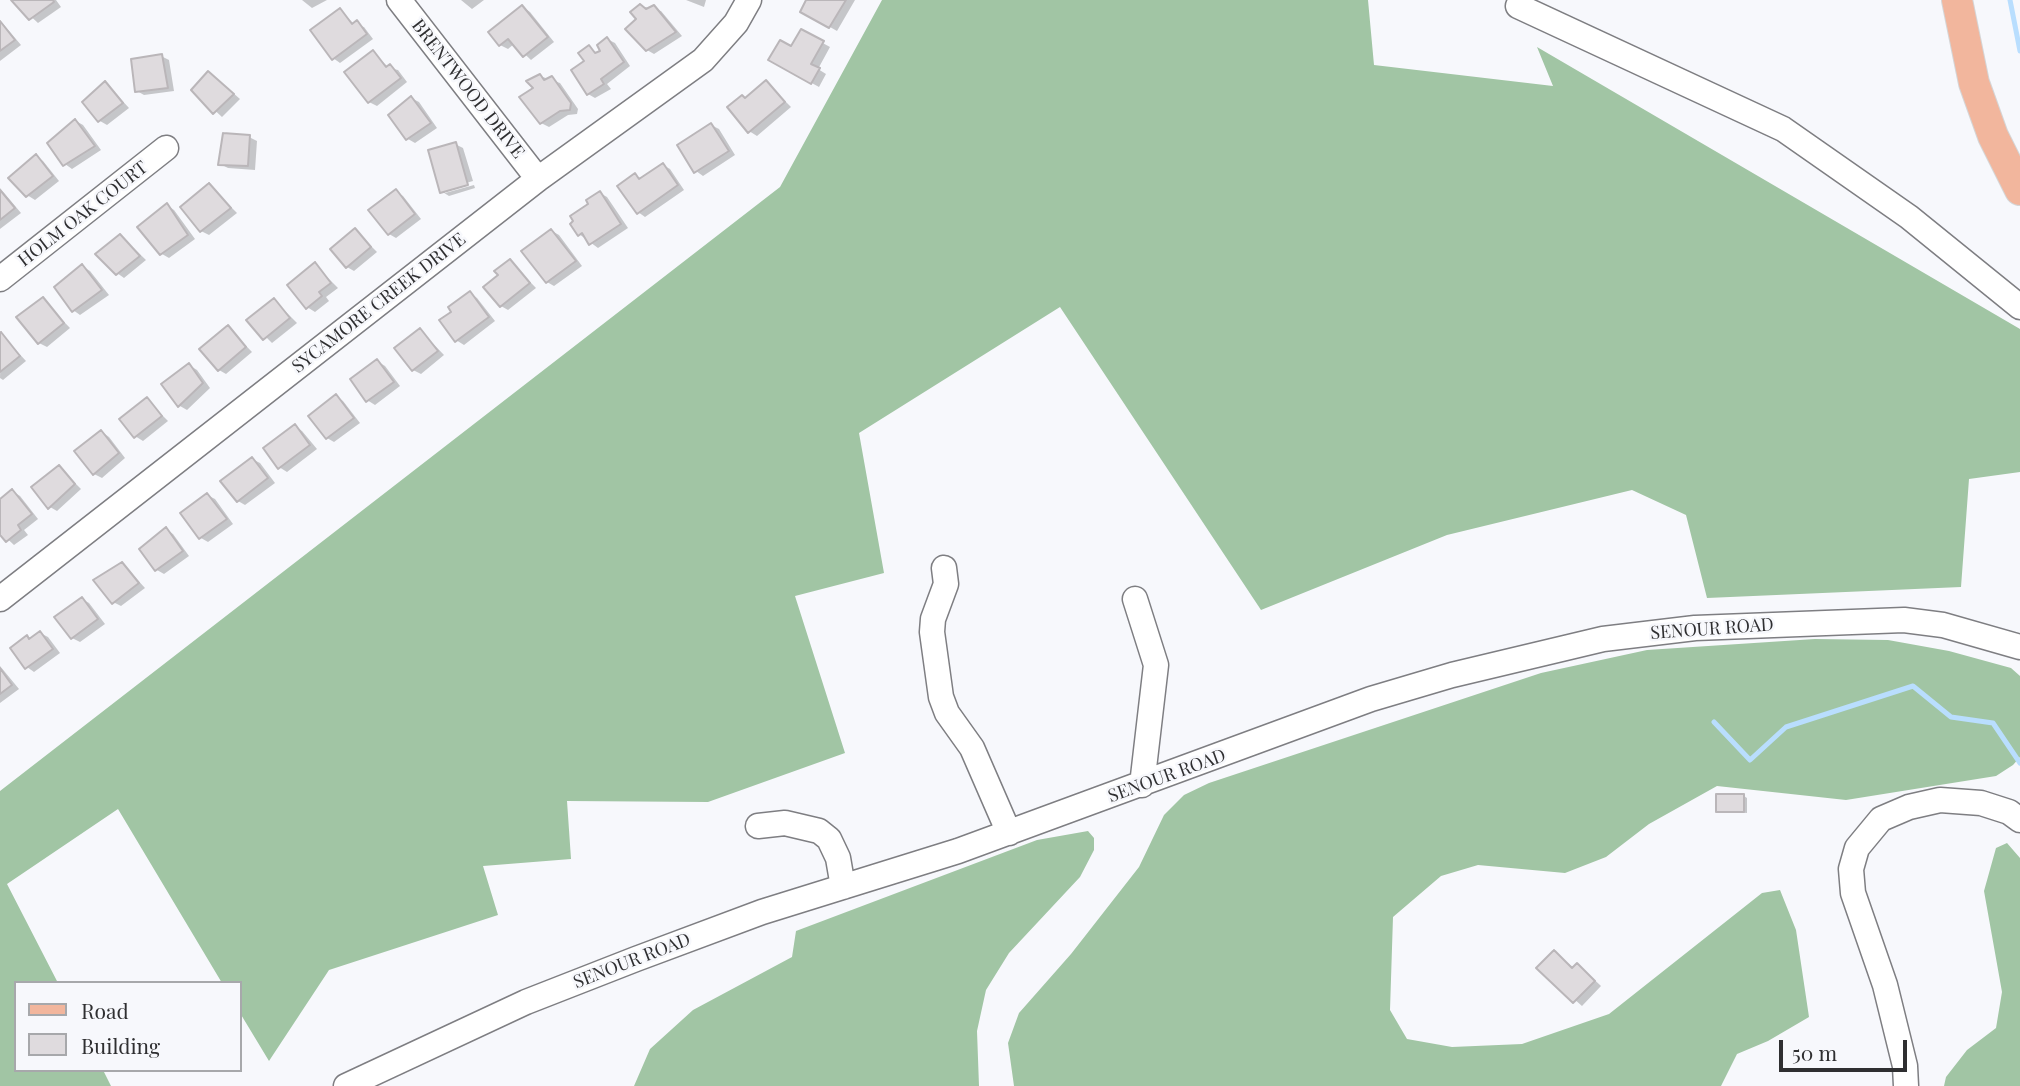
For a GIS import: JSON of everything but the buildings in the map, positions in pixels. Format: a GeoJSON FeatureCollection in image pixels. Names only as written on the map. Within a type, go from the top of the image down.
{"type":"FeatureCollection","features":[{"type":"Feature","properties":{"kind":"main road"},"geometry":{"type":"LineString","coordinates":[[1957,0],[1974,83],[1993,136],[2020,190]]}},
{"type":"Feature","properties":{"kind":"street","name":"BRENTWOOD DRIVE"},"geometry":{"type":"LineString","coordinates":[[399,0],[538,179]]}},
{"type":"Feature","properties":{"kind":"street","name":"SYCAMORE CREEK DRIVE"},"geometry":{"type":"LineString","coordinates":[[0,599],[538,179],[703,61],[736,23],[749,0]]}},
{"type":"Feature","properties":{"kind":"street"},"geometry":{"type":"LineString","coordinates":[[1518,6],[1783,130],[1909,217],[2020,307]]}},
{"type":"Feature","properties":{"kind":"street","name":"HOLM OAK COURT"},"geometry":{"type":"LineString","coordinates":[[0,279],[166,148]]}},
{"type":"Feature","properties":{"kind":"street"},"geometry":{"type":"LineString","coordinates":[[944,568],[946,584],[933,619],[932,632],[941,697],[947,713],[972,748],[1009,833]]}},
{"type":"Feature","properties":{"kind":"street"},"geometry":{"type":"LineString","coordinates":[[1135,599],[1156,665],[1142,785]]}},
{"type":"Feature","properties":{"kind":"street","name":"SENOUR ROAD"},"geometry":{"type":"LineString","coordinates":[[346,1086],[526,1002],[762,912],[1009,833],[1371,699],[1452,675],[1603,639],[1695,628],[1904,621],[1943,625],[2020,647]]}},
{"type":"Feature","properties":{"kind":"street"},"geometry":{"type":"LineString","coordinates":[[1906,1086],[1905,1066],[1885,985],[1853,893],[1851,869],[1857,848],[1881,819],[1909,807],[1940,800],[1981,803],[2009,812],[2020,820]]}},
{"type":"Feature","properties":{"kind":"street"},"geometry":{"type":"LineString","coordinates":[[758,826],[785,823],[819,831],[829,839],[838,859],[843,887]]}},
{"type":"Feature","properties":{"kind":"green space"},"geometry":{"type":"Polygon","coordinates":[[[882,0],[1368,0],[1374,65],[1553,86],[1537,47],[2020,329],[2020,472],[1969,479],[1961,587],[1707,598],[1686,515],[1632,490],[1447,535],[1261,610],[1060,307],[859,433],[884,573],[795,596],[845,753],[708,802],[567,801],[571,859],[483,866],[498,915],[329,970],[269,1061],[242,1016],[242,981],[221,981],[118,809],[7,884],[57,981],[14,981],[14,1072],[104,1072],[111,1086],[0,1086],[0,791],[780,187],[882,0]]]}},
{"type":"Feature","properties":{"kind":"green space"},"geometry":{"type":"Polygon","coordinates":[[[1815,639],[1888,640],[1949,651],[2011,668],[2020,676],[2020,757],[1996,776],[1846,800],[1717,786],[1649,824],[1606,857],[1565,873],[1478,865],[1441,876],[1393,917],[1390,1010],[1407,1039],[1452,1047],[1522,1044],[1609,1014],[1762,893],[1780,890],[1796,930],[1809,1017],[1768,1041],[1737,1054],[1721,1086],[1014,1086],[1008,1043],[1019,1013],[1071,954],[1139,867],[1164,815],[1184,795],[1209,783],[1541,673],[1647,650],[1815,639]]]}},
{"type":"Feature","properties":{"kind":"green space"},"geometry":{"type":"Polygon","coordinates":[[[1088,831],[1094,838],[1094,850],[1080,877],[1009,953],[986,990],[977,1031],[979,1086],[634,1086],[650,1049],[693,1010],[792,957],[796,931],[1037,840],[1088,831]]]}},
{"type":"Feature","properties":{"kind":"green space"},"geometry":{"type":"Polygon","coordinates":[[[2007,843],[2020,858],[2020,1086],[1944,1086],[1946,1077],[1967,1050],[1996,1028],[2002,992],[1984,891],[1996,848],[2007,843]]]}},
{"type":"Feature","properties":{"kind":"waterway"},"geometry":{"type":"LineString","coordinates":[[2010,0],[2020,51]]}},
{"type":"Feature","properties":{"kind":"waterway"},"geometry":{"type":"LineString","coordinates":[[1714,722],[1750,760],[1786,727],[1913,686],[1951,717],[1993,723],[2020,763]]}}]}
